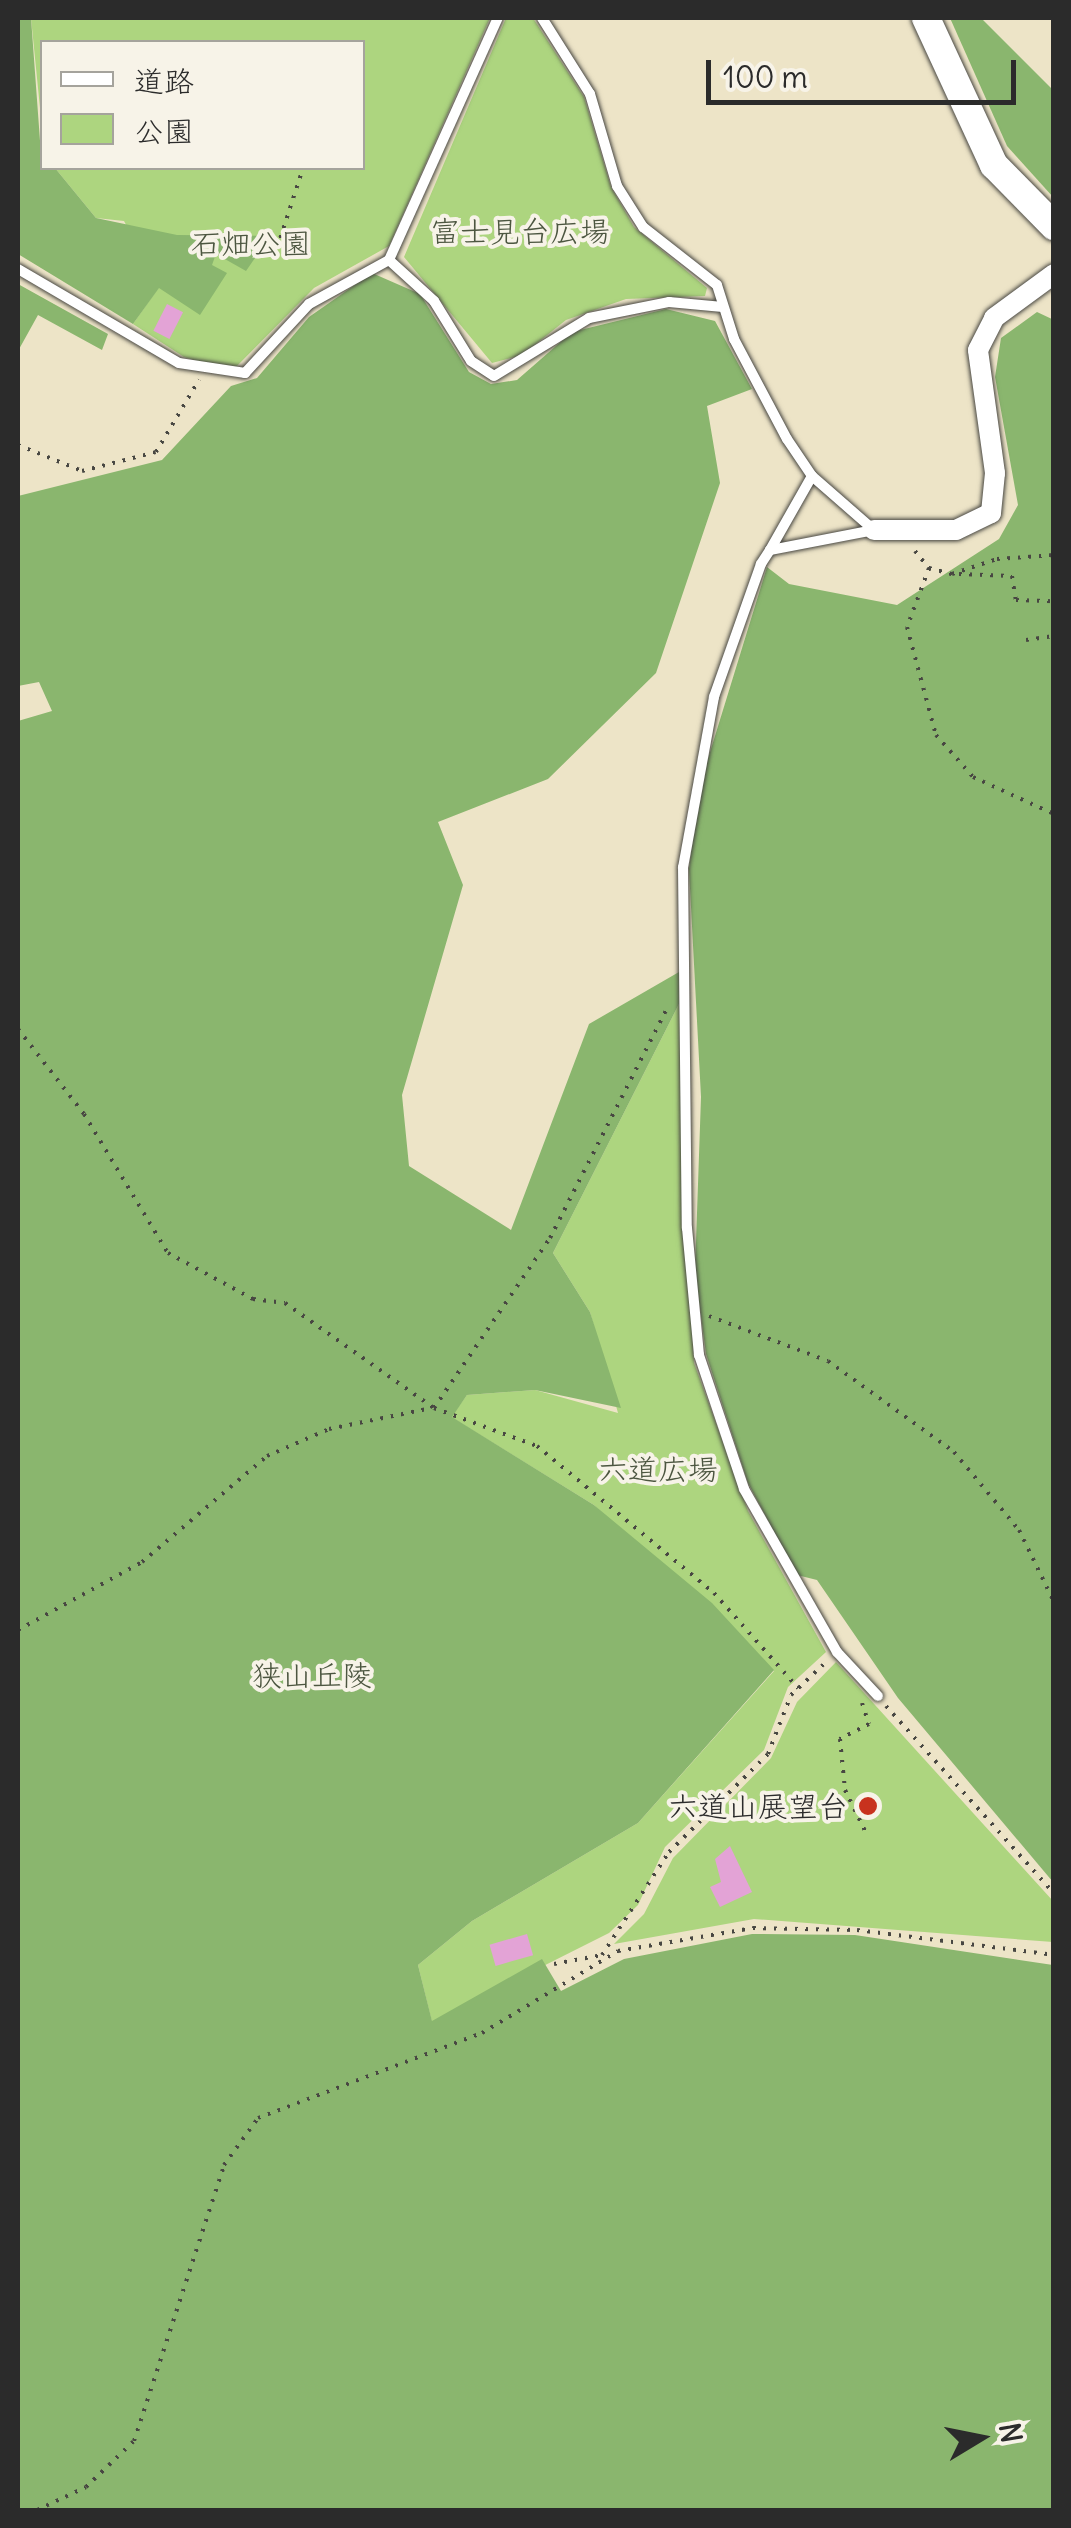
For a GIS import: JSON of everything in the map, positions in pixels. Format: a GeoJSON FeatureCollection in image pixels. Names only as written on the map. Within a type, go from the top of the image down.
{"type":"FeatureCollection","features":[{"type":"Feature","properties":{"kind":"street"},"geometry":{"type":"LineString","coordinates":[[926,18],[994,166],[1054,226]]}},
{"type":"Feature","properties":{"kind":"street"},"geometry":{"type":"LineString","coordinates":[[874,530],[956,530],[990,513],[995,473],[978,350],[994,318],[1054,274]]}},
{"type":"Feature","properties":{"kind":"lane"},"geometry":{"type":"LineString","coordinates":[[18,268],[202,371],[245,373],[309,304],[389,260],[498,18]]}},
{"type":"Feature","properties":{"kind":"lane"},"geometry":{"type":"LineString","coordinates":[[542,18],[590,94],[617,186],[644,227],[701,265],[812,476],[874,530]]}},
{"type":"Feature","properties":{"kind":"lane"},"geometry":{"type":"LineString","coordinates":[[389,260],[434,301],[471,361],[494,376],[589,318],[668,302],[723,307]]}},
{"type":"Feature","properties":{"kind":"lane"},"geometry":{"type":"LineString","coordinates":[[812,476],[736,616],[694,784],[682,867],[694,1315],[744,1489],[837,1652],[878,1696]]}},
{"type":"Feature","properties":{"kind":"lane"},"geometry":{"type":"LineString","coordinates":[[770,550],[874,530]]}},
{"type":"Feature","properties":{"kind":"path"},"geometry":{"type":"LineString","coordinates":[[277,248],[302,170]]}},
{"type":"Feature","properties":{"kind":"path"},"geometry":{"type":"LineString","coordinates":[[18,445],[82,471],[156,452],[202,371]]}},
{"type":"Feature","properties":{"kind":"path"},"geometry":{"type":"LineString","coordinates":[[901,533],[929,568],[952,574],[1012,576],[1016,600],[1054,601]]}},
{"type":"Feature","properties":{"kind":"path"},"geometry":{"type":"LineString","coordinates":[[952,574],[997,558],[1054,555]]}},
{"type":"Feature","properties":{"kind":"path"},"geometry":{"type":"LineString","coordinates":[[929,568],[907,628],[936,735],[973,778],[1054,814]]}},
{"type":"Feature","properties":{"kind":"path"},"geometry":{"type":"LineString","coordinates":[[1026,640],[1054,636]]}},
{"type":"Feature","properties":{"kind":"path"},"geometry":{"type":"LineString","coordinates":[[18,1630],[142,1562],[267,1456],[329,1429],[434,1408],[550,1238],[685,970]]}},
{"type":"Feature","properties":{"kind":"path"},"geometry":{"type":"LineString","coordinates":[[18,1029],[84,1114],[168,1253],[254,1299],[285,1303],[434,1408],[562,1464],[714,1593],[798,1688]]}},
{"type":"Feature","properties":{"kind":"path"},"geometry":{"type":"LineString","coordinates":[[694,1315],[726,1318],[828,1360],[954,1452],[1019,1530],[1054,1602]]}},
{"type":"Feature","properties":{"kind":"path"},"geometry":{"type":"LineString","coordinates":[[37,2510],[86,2486],[134,2441],[224,2165],[258,2118],[482,2033],[602,1955],[670,1852],[768,1754],[798,1688],[837,1652]]}},
{"type":"Feature","properties":{"kind":"path"},"geometry":{"type":"LineString","coordinates":[[866,1836],[844,1790],[840,1739],[869,1724],[860,1704],[878,1696],[1054,1893]]}},
{"type":"Feature","properties":{"kind":"path"},"geometry":{"type":"LineString","coordinates":[[554,1964],[753,1928],[857,1930],[1054,1955]]}},
{"type":"Feature","properties":{"kind":"green space"},"geometry":{"type":"Polygon","coordinates":[[[18,18],[31,18],[40,170],[57,170],[96,218],[177,235],[270,236],[246,271],[216,254],[212,265],[227,273],[200,315],[159,288],[133,324],[18,254],[18,18]]]}},
{"type":"Feature","properties":{"kind":"green space","name":"石畑公園"},"geometry":{"type":"Polygon","coordinates":[[[31,18],[490,18],[389,246],[314,288],[231,372],[184,357],[133,324],[159,287],[124,221],[96,218],[57,170],[365,170],[365,40],[40,40],[40,108],[31,18]]]}},
{"type":"Feature","properties":{"kind":"green space","name":"富士見台広場"},"geometry":{"type":"Polygon","coordinates":[[[506,18],[533,18],[584,97],[611,187],[634,227],[707,288],[705,296],[626,299],[566,320],[522,355],[492,363],[404,257],[506,18]]]}},
{"type":"Feature","properties":{"kind":"green space"},"geometry":{"type":"Polygon","coordinates":[[[950,18],[981,18],[1053,90],[1053,197],[1007,146],[950,18]]]}},
{"type":"Feature","properties":{"kind":"green space","name":"狭山丘陵"},"geometry":{"type":"Polygon","coordinates":[[[372,273],[420,294],[469,372],[491,384],[517,380],[572,332],[666,309],[715,321],[752,389],[707,406],[720,483],[656,673],[548,779],[438,822],[463,885],[402,1095],[409,1166],[511,1230],[589,1024],[679,972],[679,1004],[553,1253],[590,1312],[621,1408],[535,1390],[467,1395],[452,1417],[594,1505],[712,1603],[774,1670],[638,1823],[472,1921],[418,1965],[432,2021],[542,1959],[561,1991],[624,1959],[752,1934],[855,1935],[1053,1965],[1053,2510],[18,2510],[18,721],[52,711],[39,682],[18,686],[18,496],[162,460],[231,386],[257,378],[309,317],[372,273]]]}},
{"type":"Feature","properties":{"kind":"green space"},"geometry":{"type":"Polygon","coordinates":[[[18,284],[108,334],[102,350],[38,315],[18,351],[18,284]]]}},
{"type":"Feature","properties":{"kind":"green space"},"geometry":{"type":"Polygon","coordinates":[[[1037,312],[1054,320],[1053,1882],[898,1698],[817,1580],[797,1575],[748,1483],[706,1354],[695,1271],[701,1097],[689,869],[699,788],[767,567],[789,584],[897,605],[999,539],[1018,505],[995,377],[1001,338],[1037,312]]]}},
{"type":"Feature","properties":{"kind":"green space","name":"六道広場"},"geometry":{"type":"Polygon","coordinates":[[[679,1004],[694,1363],[748,1511],[826,1652],[788,1687],[764,1750],[665,1847],[638,1905],[609,1933],[432,2022],[418,1965],[472,1921],[638,1823],[774,1671],[594,1505],[451,1417],[467,1395],[535,1390],[618,1413],[590,1312],[553,1253],[679,1004]]]}},
{"type":"Feature","properties":{"kind":"green space"},"geometry":{"type":"Polygon","coordinates":[[[836,1662],[1053,1901],[1053,1942],[754,1919],[614,1944],[644,1914],[673,1858],[771,1758],[797,1702],[836,1662]]]}},
{"type":"Feature","properties":{"kind":"building"},"geometry":{"type":"Polygon","coordinates":[[[167,304],[183,312],[169,339],[153,331],[167,304]]]}},
{"type":"Feature","properties":{"kind":"building"},"geometry":{"type":"Polygon","coordinates":[[[730,1846],[752,1892],[720,1907],[710,1887],[721,1882],[715,1859],[730,1846]]]}},
{"type":"Feature","properties":{"kind":"building"},"geometry":{"type":"Polygon","coordinates":[[[527,1934],[533,1955],[496,1966],[490,1945],[527,1934]]]}},
{"type":"Feature","properties":{"kind":"place","name":"六道山展望台"},"geometry":{"type":"Point","coordinates":[868,1806]}}]}
